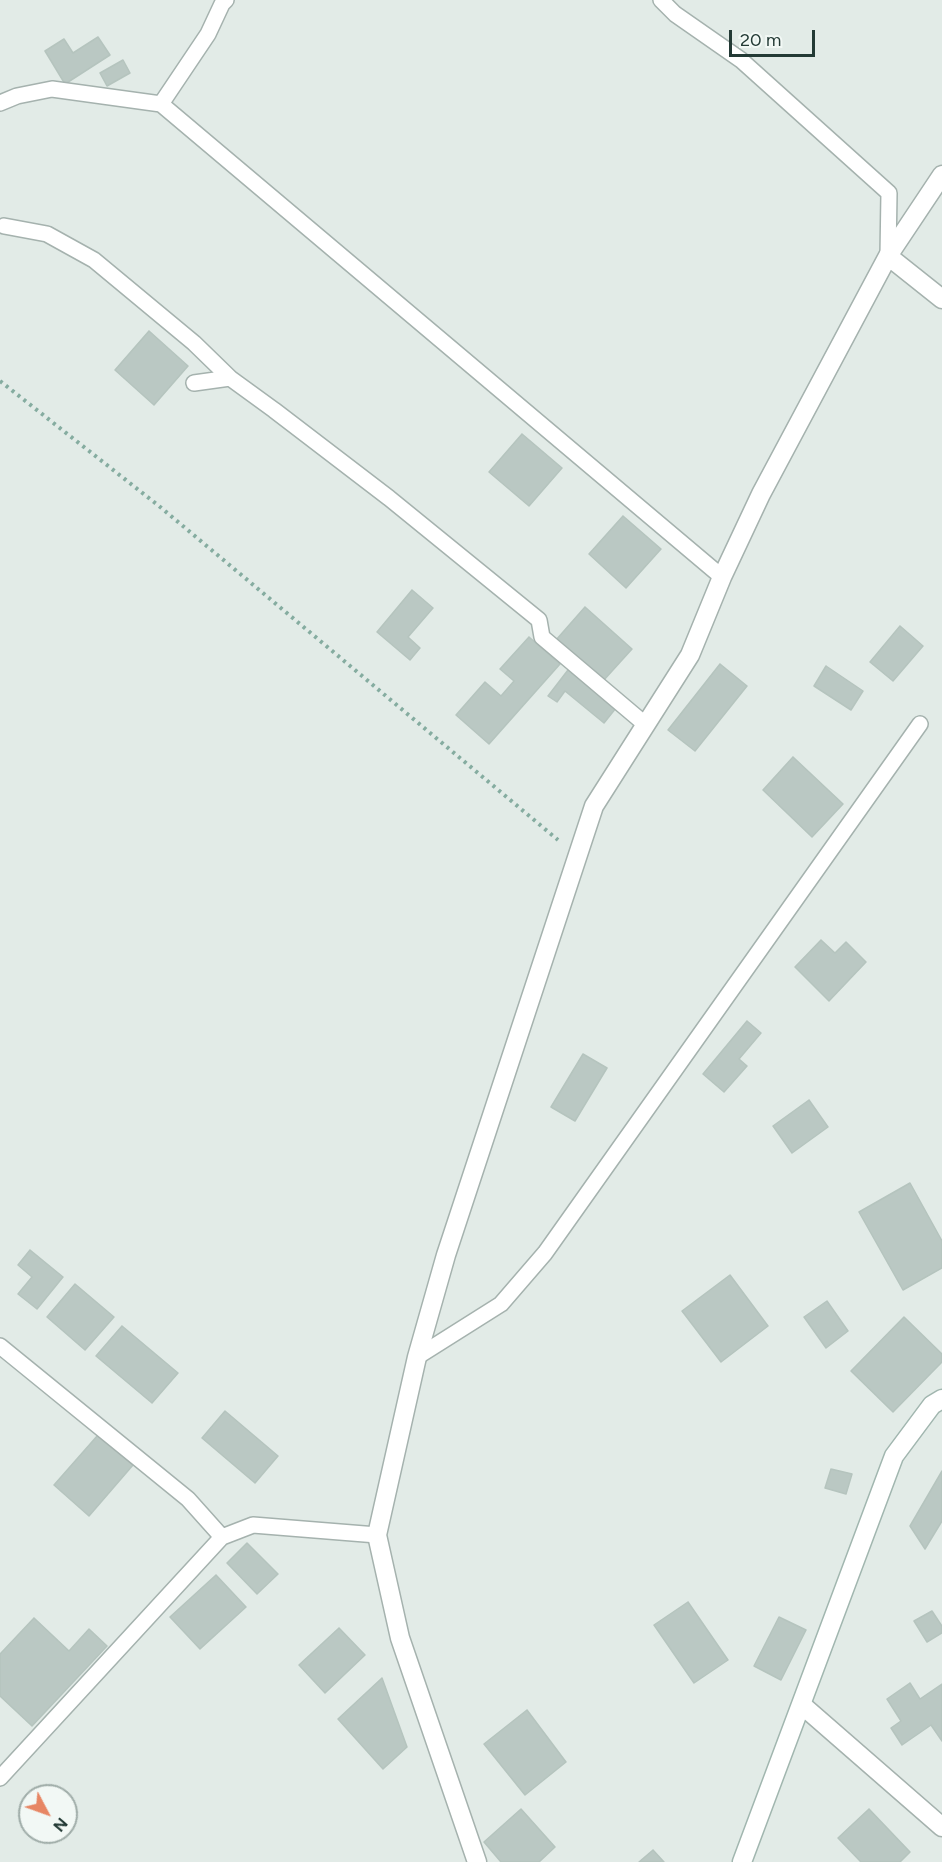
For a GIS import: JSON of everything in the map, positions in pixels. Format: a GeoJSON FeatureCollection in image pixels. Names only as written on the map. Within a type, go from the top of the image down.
{"type":"FeatureCollection","features":[{"type":"Feature","properties":{"kind":"street"},"geometry":{"type":"LineString","coordinates":[[477,1862],[400,1638],[377,1535],[417,1357],[450,1244],[594,806],[690,655],[722,577],[761,494],[888,256],[942,175]]}},
{"type":"Feature","properties":{"kind":"street"},"geometry":{"type":"LineString","coordinates":[[888,256],[942,299]]}},
{"type":"Feature","properties":{"kind":"street"},"geometry":{"type":"LineString","coordinates":[[742,1862],[894,1456],[932,1405],[942,1399]]}},
{"type":"Feature","properties":{"kind":"street"},"geometry":{"type":"LineString","coordinates":[[802,1705],[942,1827]]}},
{"type":"Feature","properties":{"kind":"lane"},"geometry":{"type":"LineString","coordinates":[[161,104],[208,34],[226,0]]}},
{"type":"Feature","properties":{"kind":"lane"},"geometry":{"type":"LineString","coordinates":[[661,0],[675,14],[741,60],[889,193],[888,256]]}},
{"type":"Feature","properties":{"kind":"lane"},"geometry":{"type":"LineString","coordinates":[[0,103],[17,96],[52,88],[161,104],[722,577]]}},
{"type":"Feature","properties":{"kind":"lane"},"geometry":{"type":"LineString","coordinates":[[4,226],[47,234],[94,260],[194,343],[230,378],[389,498],[539,620],[542,637],[646,725]]}},
{"type":"Feature","properties":{"kind":"lane"},"geometry":{"type":"LineString","coordinates":[[194,383],[230,378]]}},
{"type":"Feature","properties":{"kind":"lane"},"geometry":{"type":"LineString","coordinates":[[417,1357],[501,1304],[545,1253],[920,724]]}},
{"type":"Feature","properties":{"kind":"lane"},"geometry":{"type":"LineString","coordinates":[[0,1346],[188,1499],[222,1537]]}},
{"type":"Feature","properties":{"kind":"lane"},"geometry":{"type":"LineString","coordinates":[[0,1778],[222,1537],[253,1525],[377,1535]]}},
{"type":"Feature","properties":{"kind":"path"},"geometry":{"type":"LineString","coordinates":[[0,381],[168,513],[578,856]]}},
{"type":"Feature","properties":{"kind":"building"},"geometry":{"type":"Polygon","coordinates":[[[98,37],[110,55],[65,84],[45,51],[64,39],[73,53],[98,37]]]}},
{"type":"Feature","properties":{"kind":"building"},"geometry":{"type":"Polygon","coordinates":[[[123,60],[130,73],[107,86],[100,73],[123,60]]]}},
{"type":"Feature","properties":{"kind":"building"},"geometry":{"type":"Polygon","coordinates":[[[149,331],[188,366],[154,405],[115,370],[149,331]]]}},
{"type":"Feature","properties":{"kind":"building"},"geometry":{"type":"Polygon","coordinates":[[[522,434],[562,468],[529,506],[489,472],[522,434]]]}},
{"type":"Feature","properties":{"kind":"building"},"geometry":{"type":"Polygon","coordinates":[[[623,516],[661,549],[626,588],[589,554],[623,516]]]}},
{"type":"Feature","properties":{"kind":"building"},"geometry":{"type":"Polygon","coordinates":[[[412,590],[433,608],[408,637],[420,648],[410,660],[377,632],[412,590]]]}},
{"type":"Feature","properties":{"kind":"building"},"geometry":{"type":"Polygon","coordinates":[[[585,607],[632,649],[603,681],[556,640],[585,607]]]}},
{"type":"Feature","properties":{"kind":"building"},"geometry":{"type":"Polygon","coordinates":[[[900,626],[923,646],[893,681],[870,662],[900,626]]]}},
{"type":"Feature","properties":{"kind":"building"},"geometry":{"type":"Polygon","coordinates":[[[529,637],[560,664],[489,744],[456,715],[485,682],[501,696],[514,681],[500,669],[529,637]]]}},
{"type":"Feature","properties":{"kind":"building"},"geometry":{"type":"Polygon","coordinates":[[[720,664],[747,686],[695,751],[668,730],[720,664]]]}},
{"type":"Feature","properties":{"kind":"building"},"geometry":{"type":"Polygon","coordinates":[[[826,666],[863,691],[851,710],[814,686],[826,666]]]}},
{"type":"Feature","properties":{"kind":"building"},"geometry":{"type":"Polygon","coordinates":[[[568,670],[616,708],[604,723],[565,691],[557,702],[548,696],[568,670]]]}},
{"type":"Feature","properties":{"kind":"building"},"geometry":{"type":"Polygon","coordinates":[[[793,757],[843,804],[812,837],[763,790],[793,757]]]}},
{"type":"Feature","properties":{"kind":"building"},"geometry":{"type":"Polygon","coordinates":[[[821,940],[835,953],[846,942],[866,962],[829,1001],[795,967],[821,940]]]}},
{"type":"Feature","properties":{"kind":"building"},"geometry":{"type":"Polygon","coordinates":[[[747,1021],[761,1033],[739,1059],[747,1066],[724,1092],[703,1074],[747,1021]]]}},
{"type":"Feature","properties":{"kind":"building"},"geometry":{"type":"Polygon","coordinates":[[[583,1054],[607,1068],[575,1121],[551,1107],[583,1054]]]}},
{"type":"Feature","properties":{"kind":"building"},"geometry":{"type":"Polygon","coordinates":[[[809,1100],[828,1127],[792,1153],[773,1126],[809,1100]]]}},
{"type":"Feature","properties":{"kind":"building"},"geometry":{"type":"Polygon","coordinates":[[[910,1183],[942,1241],[942,1268],[903,1290],[859,1212],[910,1183]]]}},
{"type":"Feature","properties":{"kind":"building"},"geometry":{"type":"Polygon","coordinates":[[[30,1250],[63,1277],[37,1309],[18,1294],[32,1277],[18,1265],[30,1250]]]}},
{"type":"Feature","properties":{"kind":"building"},"geometry":{"type":"Polygon","coordinates":[[[730,1275],[768,1326],[721,1362],[682,1311],[730,1275]]]}},
{"type":"Feature","properties":{"kind":"building"},"geometry":{"type":"Polygon","coordinates":[[[75,1284],[114,1317],[85,1350],[47,1317],[75,1284]]]}},
{"type":"Feature","properties":{"kind":"building"},"geometry":{"type":"Polygon","coordinates":[[[827,1301],[848,1331],[826,1348],[804,1317],[827,1301]]]}},
{"type":"Feature","properties":{"kind":"building"},"geometry":{"type":"Polygon","coordinates":[[[904,1317],[942,1354],[942,1362],[893,1412],[851,1371],[904,1317]]]}},
{"type":"Feature","properties":{"kind":"building"},"geometry":{"type":"Polygon","coordinates":[[[122,1326],[178,1373],[152,1403],[96,1356],[122,1326]]]}},
{"type":"Feature","properties":{"kind":"building"},"geometry":{"type":"Polygon","coordinates":[[[225,1411],[278,1456],[255,1483],[202,1438],[225,1411]]]}},
{"type":"Feature","properties":{"kind":"building"},"geometry":{"type":"Polygon","coordinates":[[[98,1435],[133,1465],[89,1516],[54,1485],[98,1435]]]}},
{"type":"Feature","properties":{"kind":"building"},"geometry":{"type":"Polygon","coordinates":[[[831,1469],[852,1474],[846,1494],[825,1488],[831,1469]]]}},
{"type":"Feature","properties":{"kind":"building"},"geometry":{"type":"Polygon","coordinates":[[[942,1471],[942,1521],[925,1549],[910,1526],[942,1471]]]}},
{"type":"Feature","properties":{"kind":"building"},"geometry":{"type":"Polygon","coordinates":[[[247,1543],[278,1574],[257,1594],[227,1563],[247,1543]]]}},
{"type":"Feature","properties":{"kind":"building"},"geometry":{"type":"Polygon","coordinates":[[[216,1575],[246,1607],[200,1649],[170,1617],[216,1575]]]}},
{"type":"Feature","properties":{"kind":"building"},"geometry":{"type":"Polygon","coordinates":[[[688,1602],[728,1660],[694,1683],[654,1625],[688,1602]]]}},
{"type":"Feature","properties":{"kind":"building"},"geometry":{"type":"Polygon","coordinates":[[[932,1611],[942,1626],[942,1633],[927,1642],[914,1621],[932,1611]]]}},
{"type":"Feature","properties":{"kind":"building"},"geometry":{"type":"Polygon","coordinates":[[[779,1617],[806,1630],[781,1680],[754,1666],[779,1617]]]}},
{"type":"Feature","properties":{"kind":"building"},"geometry":{"type":"Polygon","coordinates":[[[34,1618],[69,1651],[89,1629],[107,1646],[32,1726],[0,1696],[0,1654],[34,1618]]]}},
{"type":"Feature","properties":{"kind":"building"},"geometry":{"type":"Polygon","coordinates":[[[339,1628],[365,1655],[325,1693],[299,1665],[339,1628]]]}},
{"type":"Feature","properties":{"kind":"building"},"geometry":{"type":"Polygon","coordinates":[[[382,1678],[407,1747],[383,1769],[338,1719],[382,1678]]]}},
{"type":"Feature","properties":{"kind":"building"},"geometry":{"type":"Polygon","coordinates":[[[910,1683],[920,1699],[942,1684],[942,1741],[931,1725],[902,1745],[891,1728],[901,1721],[887,1699],[910,1683]]]}},
{"type":"Feature","properties":{"kind":"building"},"geometry":{"type":"Polygon","coordinates":[[[527,1710],[566,1762],[525,1795],[484,1744],[527,1710]]]}},
{"type":"Feature","properties":{"kind":"building"},"geometry":{"type":"Polygon","coordinates":[[[521,1809],[555,1847],[539,1862],[501,1862],[484,1842],[521,1809]]]}},
{"type":"Feature","properties":{"kind":"building"},"geometry":{"type":"Polygon","coordinates":[[[869,1809],[910,1852],[900,1862],[861,1862],[838,1838],[869,1809]]]}},
{"type":"Feature","properties":{"kind":"building"},"geometry":{"type":"Polygon","coordinates":[[[653,1850],[664,1862],[639,1862],[653,1850]]]}}]}
